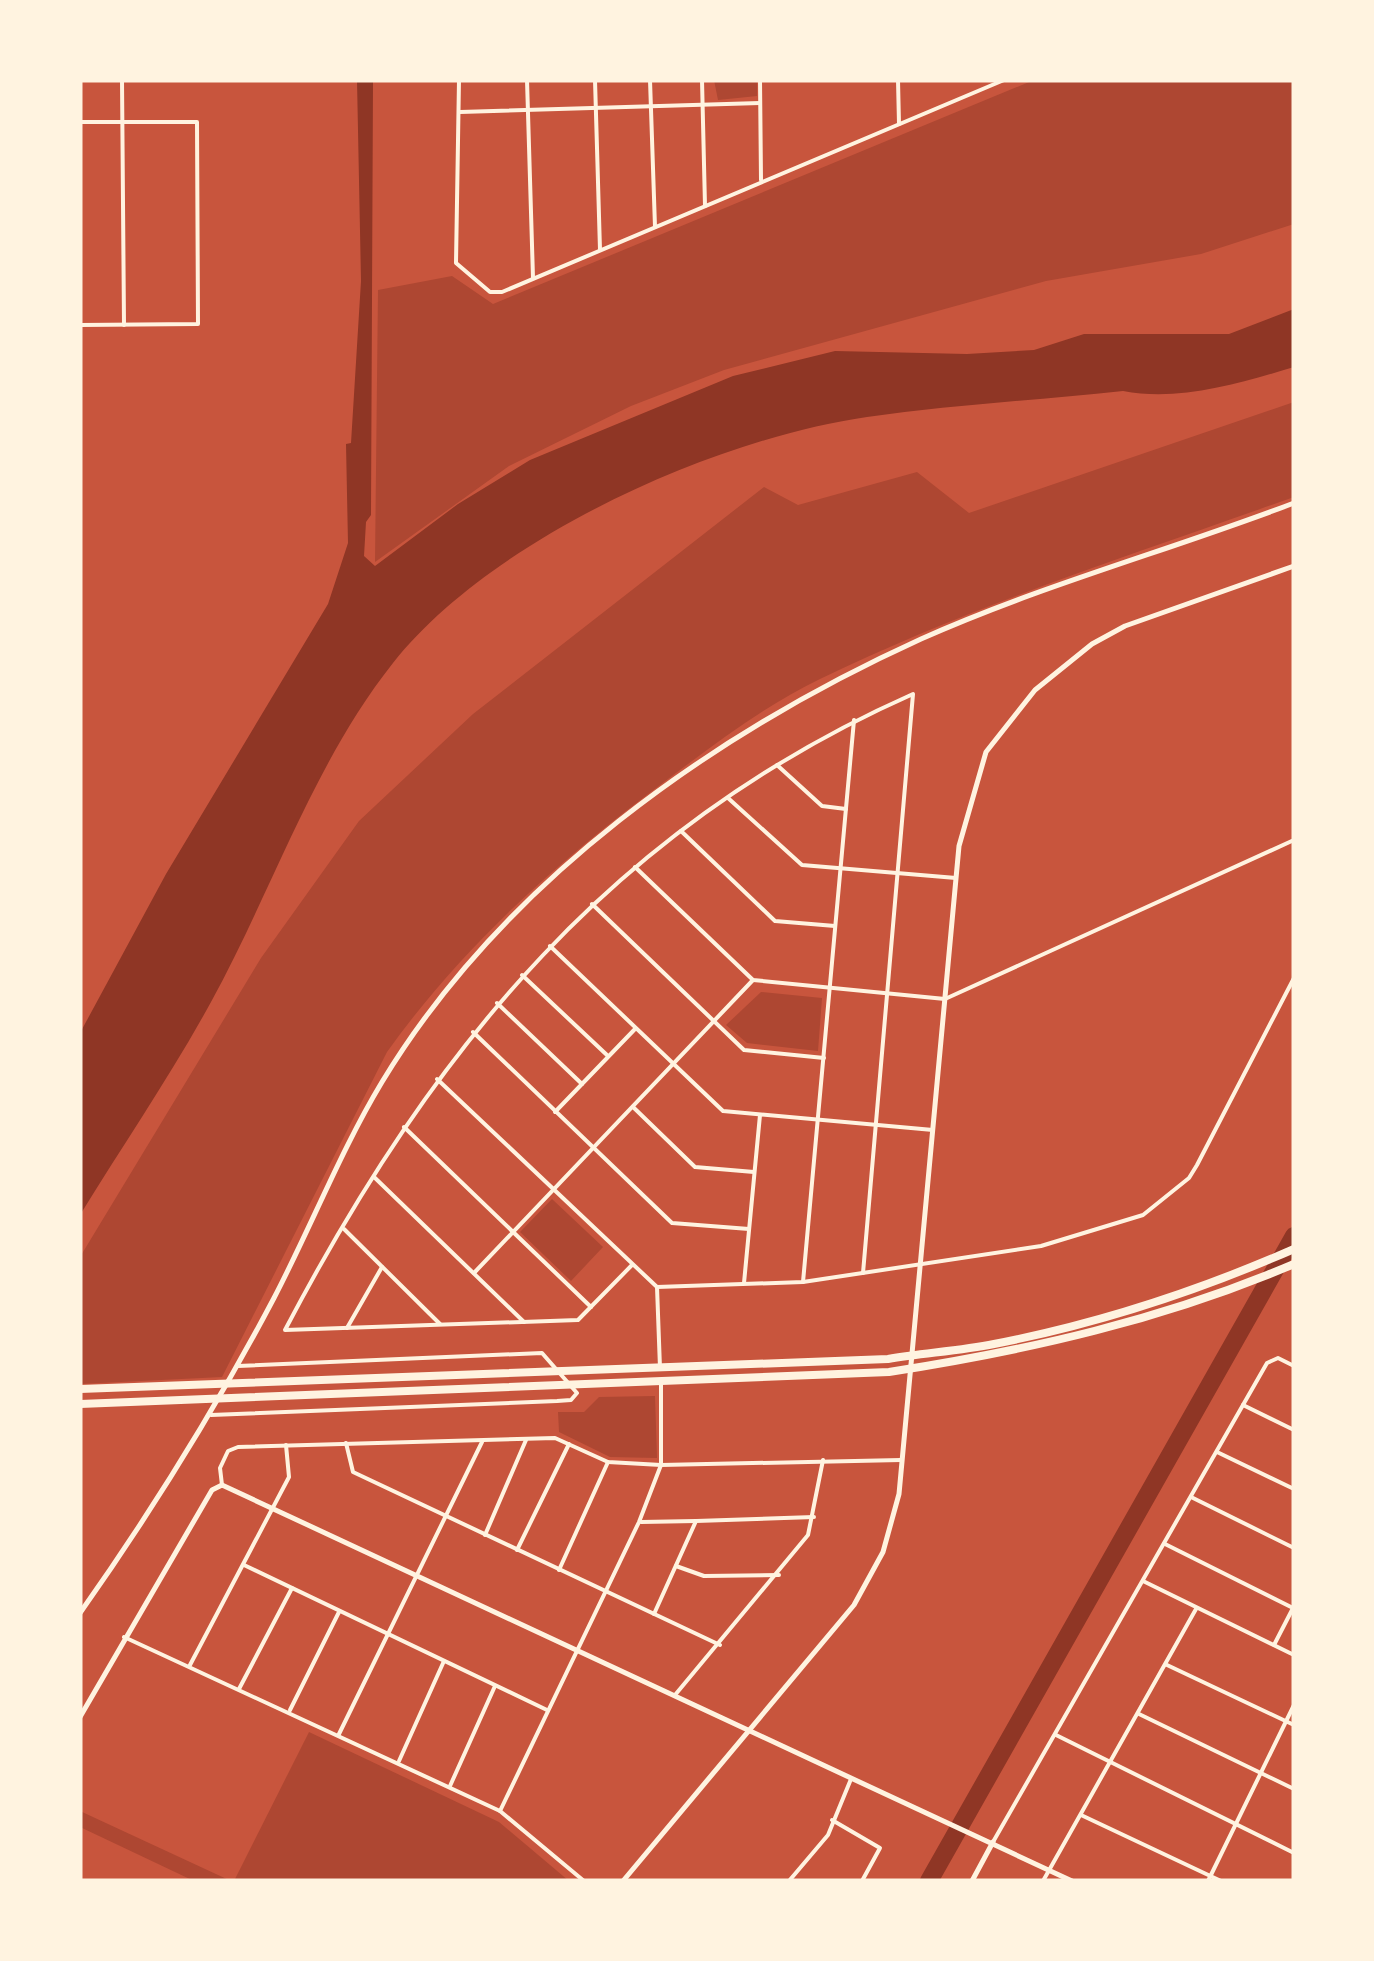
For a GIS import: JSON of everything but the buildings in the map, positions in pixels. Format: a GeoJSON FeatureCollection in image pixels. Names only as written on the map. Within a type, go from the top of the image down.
{"type":"FeatureCollection","features":[{"type":"Feature","properties":{"kind":"highway"},"geometry":{"type":"LineString","coordinates":[[80,1389],[561,1374],[913,1354],[994,1344],[1123,1311],[1294,1249]]}},
{"type":"Feature","properties":{"kind":"highway"},"geometry":{"type":"LineString","coordinates":[[80,1404],[661,1383],[912,1369],[994,1356],[1125,1326],[1294,1264]]}},
{"type":"Feature","properties":{"kind":"street"},"geometry":{"type":"LineString","coordinates":[[122,80],[124,325]]}},
{"type":"Feature","properties":{"kind":"street"},"geometry":{"type":"LineString","coordinates":[[459,80],[456,263],[490,292],[533,278],[1004,80]]}},
{"type":"Feature","properties":{"kind":"street"},"geometry":{"type":"LineString","coordinates":[[527,80],[533,278]]}},
{"type":"Feature","properties":{"kind":"street"},"geometry":{"type":"LineString","coordinates":[[595,80],[600,250]]}},
{"type":"Feature","properties":{"kind":"street"},"geometry":{"type":"LineString","coordinates":[[650,80],[655,227]]}},
{"type":"Feature","properties":{"kind":"street"},"geometry":{"type":"LineString","coordinates":[[702,80],[705,206]]}},
{"type":"Feature","properties":{"kind":"street"},"geometry":{"type":"LineString","coordinates":[[760,80],[760,182]]}},
{"type":"Feature","properties":{"kind":"street"},"geometry":{"type":"LineString","coordinates":[[898,80],[899,124]]}},
{"type":"Feature","properties":{"kind":"street"},"geometry":{"type":"LineString","coordinates":[[458,112],[760,103]]}},
{"type":"Feature","properties":{"kind":"street"},"geometry":{"type":"LineString","coordinates":[[80,122],[197,122],[198,158],[198,324],[80,325]]}},
{"type":"Feature","properties":{"kind":"street"},"geometry":{"type":"LineString","coordinates":[[80,1613],[164,1492],[211,1415],[364,1115],[422,1022],[510,921],[619,822],[713,754],[853,672],[994,609],[1294,503]]}},
{"type":"Feature","properties":{"kind":"street"},"geometry":{"type":"LineString","coordinates":[[623,1881],[751,1731],[872,1579],[893,1522],[912,1369],[956,878],[965,816],[986,752],[1008,718],[1062,664],[1125,626],[1294,566]]}},
{"type":"Feature","properties":{"kind":"street"},"geometry":{"type":"LineString","coordinates":[[632,1266],[578,1320],[285,1330],[374,1177],[437,1080],[497,1003],[550,946],[635,866],[727,797],[854,720],[914,694],[863,1273]]}},
{"type":"Feature","properties":{"kind":"street"},"geometry":{"type":"LineString","coordinates":[[803,1282],[854,720]]}},
{"type":"Feature","properties":{"kind":"street"},"geometry":{"type":"LineString","coordinates":[[777,765],[822,806],[846,810]]}},
{"type":"Feature","properties":{"kind":"street"},"geometry":{"type":"LineString","coordinates":[[727,797],[795,863],[956,878]]}},
{"type":"Feature","properties":{"kind":"street"},"geometry":{"type":"LineString","coordinates":[[680,830],[774,921],[835,926]]}},
{"type":"Feature","properties":{"kind":"street"},"geometry":{"type":"LineString","coordinates":[[635,866],[753,980],[945,998],[1294,840]]}},
{"type":"Feature","properties":{"kind":"street"},"geometry":{"type":"LineString","coordinates":[[592,904],[744,1050],[824,1058]]}},
{"type":"Feature","properties":{"kind":"street"},"geometry":{"type":"LineString","coordinates":[[550,946],[723,1111],[933,1130]]}},
{"type":"Feature","properties":{"kind":"street"},"geometry":{"type":"LineString","coordinates":[[522,975],[608,1056]]}},
{"type":"Feature","properties":{"kind":"street"},"geometry":{"type":"LineString","coordinates":[[437,1080],[657,1287],[803,1282],[1041,1246],[1153,1210],[1189,1178],[1294,978]]}},
{"type":"Feature","properties":{"kind":"street"},"geometry":{"type":"LineString","coordinates":[[474,1273],[753,980]]}},
{"type":"Feature","properties":{"kind":"street"},"geometry":{"type":"LineString","coordinates":[[497,1003],[582,1084]]}},
{"type":"Feature","properties":{"kind":"street"},"geometry":{"type":"LineString","coordinates":[[555,1112],[636,1028]]}},
{"type":"Feature","properties":{"kind":"street"},"geometry":{"type":"LineString","coordinates":[[473,1032],[672,1223],[749,1229]]}},
{"type":"Feature","properties":{"kind":"street"},"geometry":{"type":"LineString","coordinates":[[633,1107],[695,1166],[754,1172]]}},
{"type":"Feature","properties":{"kind":"street"},"geometry":{"type":"LineString","coordinates":[[744,1283],[760,1114]]}},
{"type":"Feature","properties":{"kind":"street"},"geometry":{"type":"LineString","coordinates":[[404,1128],[591,1307]]}},
{"type":"Feature","properties":{"kind":"street"},"geometry":{"type":"LineString","coordinates":[[374,1177],[524,1322]]}},
{"type":"Feature","properties":{"kind":"street"},"geometry":{"type":"LineString","coordinates":[[344,1229],[440,1324]]}},
{"type":"Feature","properties":{"kind":"street"},"geometry":{"type":"LineString","coordinates":[[347,1328],[382,1267]]}},
{"type":"Feature","properties":{"kind":"street"},"geometry":{"type":"LineString","coordinates":[[657,1287],[660,1368]]}},
{"type":"Feature","properties":{"kind":"street"},"geometry":{"type":"LineString","coordinates":[[211,1415],[571,1400],[577,1393],[542,1354],[238,1366]]}},
{"type":"Feature","properties":{"kind":"street"},"geometry":{"type":"LineString","coordinates":[[972,1881],[1271,1358],[1294,1366]]}},
{"type":"Feature","properties":{"kind":"street"},"geometry":{"type":"LineString","coordinates":[[500,1811],[639,1522],[661,1465],[661,1383]]}},
{"type":"Feature","properties":{"kind":"street"},"geometry":{"type":"LineString","coordinates":[[1243,1405],[1294,1430]]}},
{"type":"Feature","properties":{"kind":"street"},"geometry":{"type":"LineString","coordinates":[[222,1485],[220,1468],[228,1451],[286,1445],[555,1438],[608,1462],[661,1465],[903,1460]]}},
{"type":"Feature","properties":{"kind":"street"},"geometry":{"type":"LineString","coordinates":[[339,1734],[449,1518],[483,1440]]}},
{"type":"Feature","properties":{"kind":"street"},"geometry":{"type":"LineString","coordinates":[[485,1535],[526,1440]]}},
{"type":"Feature","properties":{"kind":"street"},"geometry":{"type":"LineString","coordinates":[[346,1444],[353,1472],[720,1645]]}},
{"type":"Feature","properties":{"kind":"street"},"geometry":{"type":"LineString","coordinates":[[517,1550],[569,1444]]}},
{"type":"Feature","properties":{"kind":"street"},"geometry":{"type":"LineString","coordinates":[[190,1666],[289,1478],[286,1445]]}},
{"type":"Feature","properties":{"kind":"street"},"geometry":{"type":"LineString","coordinates":[[1217,1452],[1294,1489]]}},
{"type":"Feature","properties":{"kind":"street"},"geometry":{"type":"LineString","coordinates":[[674,1695],[720,1645],[808,1535],[815,1516],[823,1460]]}},
{"type":"Feature","properties":{"kind":"street"},"geometry":{"type":"LineString","coordinates":[[559,1570],[608,1462]]}},
{"type":"Feature","properties":{"kind":"street"},"geometry":{"type":"LineString","coordinates":[[222,1485],[1072,1881]]}},
{"type":"Feature","properties":{"kind":"street"},"geometry":{"type":"LineString","coordinates":[[80,1717],[212,1490],[222,1485]]}},
{"type":"Feature","properties":{"kind":"street"},"geometry":{"type":"LineString","coordinates":[[1191,1497],[1294,1548]]}},
{"type":"Feature","properties":{"kind":"street"},"geometry":{"type":"LineString","coordinates":[[639,1522],[815,1516]]}},
{"type":"Feature","properties":{"kind":"street"},"geometry":{"type":"LineString","coordinates":[[654,1614],[696,1520]]}},
{"type":"Feature","properties":{"kind":"street"},"geometry":{"type":"LineString","coordinates":[[1164,1544],[1294,1607],[1274,1646]]}},
{"type":"Feature","properties":{"kind":"street"},"geometry":{"type":"LineString","coordinates":[[244,1566],[547,1710]]}},
{"type":"Feature","properties":{"kind":"street"},"geometry":{"type":"LineString","coordinates":[[676,1566],[704,1576],[779,1574]]}},
{"type":"Feature","properties":{"kind":"street"},"geometry":{"type":"LineString","coordinates":[[1144,1581],[1294,1655]]}},
{"type":"Feature","properties":{"kind":"street"},"geometry":{"type":"LineString","coordinates":[[239,1689],[292,1588]]}},
{"type":"Feature","properties":{"kind":"street"},"geometry":{"type":"LineString","coordinates":[[1043,1881],[1196,1609]]}},
{"type":"Feature","properties":{"kind":"street"},"geometry":{"type":"LineString","coordinates":[[290,1710],[340,1611]]}},
{"type":"Feature","properties":{"kind":"street"},"geometry":{"type":"LineString","coordinates":[[124,1638],[290,1710],[500,1811],[584,1881]]}},
{"type":"Feature","properties":{"kind":"street"},"geometry":{"type":"LineString","coordinates":[[399,1761],[444,1661]]}},
{"type":"Feature","properties":{"kind":"street"},"geometry":{"type":"LineString","coordinates":[[1166,1664],[1294,1725]]}},
{"type":"Feature","properties":{"kind":"street"},"geometry":{"type":"LineString","coordinates":[[450,1786],[495,1685]]}},
{"type":"Feature","properties":{"kind":"street"},"geometry":{"type":"LineString","coordinates":[[1209,1878],[1294,1705]]}},
{"type":"Feature","properties":{"kind":"street"},"geometry":{"type":"LineString","coordinates":[[1138,1714],[1294,1789]]}},
{"type":"Feature","properties":{"kind":"street"},"geometry":{"type":"LineString","coordinates":[[1056,1735],[1294,1853]]}},
{"type":"Feature","properties":{"kind":"street"},"geometry":{"type":"LineString","coordinates":[[790,1881],[828,1834],[851,1778]]}},
{"type":"Feature","properties":{"kind":"street"},"geometry":{"type":"LineString","coordinates":[[1081,1815],[1221,1881]]}},
{"type":"Feature","properties":{"kind":"street"},"geometry":{"type":"LineString","coordinates":[[832,1820],[880,1848],[862,1881]]}},
{"type":"Feature","properties":{"kind":"shaded area"},"geometry":{"type":"Polygon","coordinates":[[[357,80],[373,80],[371,515],[366,522],[364,556],[375,566],[458,504],[530,460],[733,376],[835,351],[967,354],[1034,350],[1084,334],[1229,334],[1294,309],[1294,367],[1231,385],[1188,392],[1123,391],[963,406],[867,417],[806,429],[742,447],[609,502],[545,536],[487,575],[435,618],[393,663],[365,702],[316,785],[211,1002],[80,1215],[80,1033],[166,874],[328,604],[348,543],[346,444],[351,443],[361,281],[357,80]]]}},
{"type":"Feature","properties":{"kind":"shaded area"},"geometry":{"type":"Polygon","coordinates":[[[714,80],[757,80],[757,96],[718,100],[714,80]]]}},
{"type":"Feature","properties":{"kind":"shaded area"},"geometry":{"type":"Polygon","coordinates":[[[1034,80],[1294,80],[1294,224],[1201,254],[1046,281],[724,370],[631,406],[509,466],[375,562],[378,290],[452,276],[493,304],[1034,80]]]}},
{"type":"Feature","properties":{"kind":"shaded area"},"geometry":{"type":"Polygon","coordinates":[[[1294,402],[1294,497],[995,604],[820,679],[723,738],[591,839],[482,939],[387,1052],[222,1377],[80,1384],[80,1257],[261,958],[359,821],[473,714],[764,487],[798,505],[917,472],[969,513],[1294,402]]]}},
{"type":"Feature","properties":{"kind":"shaded area"},"geometry":{"type":"Polygon","coordinates":[[[761,992],[822,998],[818,1051],[747,1043],[726,1025],[761,992]]]}},
{"type":"Feature","properties":{"kind":"shaded area"},"geometry":{"type":"Polygon","coordinates":[[[552,1199],[603,1247],[571,1281],[520,1232],[552,1199]]]}},
{"type":"Feature","properties":{"kind":"shaded area"},"geometry":{"type":"Polygon","coordinates":[[[655,1396],[657,1458],[610,1457],[559,1432],[558,1412],[584,1412],[599,1397],[655,1396]]]}},
{"type":"Feature","properties":{"kind":"shaded area"},"geometry":{"type":"Polygon","coordinates":[[[309,1732],[499,1822],[569,1881],[234,1881],[309,1732]]]}},
{"type":"Feature","properties":{"kind":"shaded area"},"geometry":{"type":"Polygon","coordinates":[[[80,1811],[231,1881],[194,1881],[80,1827],[80,1811]]]}},
{"type":"Feature","properties":{"kind":"waterway"},"geometry":{"type":"LineString","coordinates":[[929,1881],[1294,1236]]}}]}
